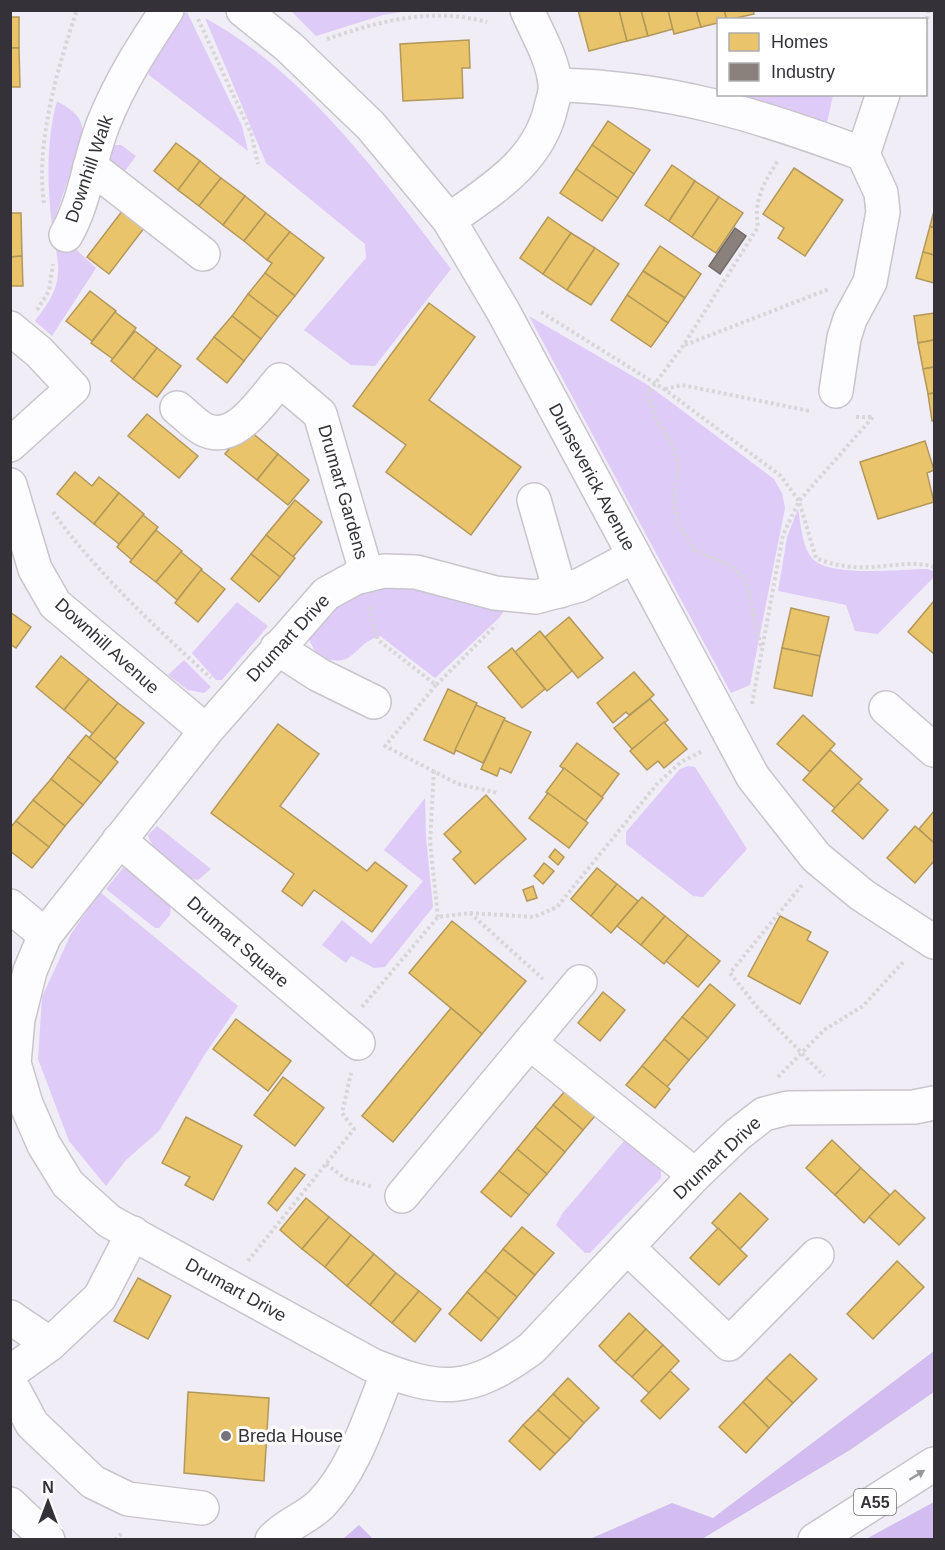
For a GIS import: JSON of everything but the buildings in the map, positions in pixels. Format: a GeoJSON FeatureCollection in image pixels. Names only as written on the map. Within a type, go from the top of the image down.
{"type":"FeatureCollection","features":[{"type":"Feature","properties":{"kind":"main road","name":"Downhill Walk"},"geometry":{"type":"LineString","coordinates":[[54,234],[79,212],[103,123],[126,73],[167,10]]}},
{"type":"Feature","properties":{"kind":"main road","name":"Dunseverick Avenue"},"geometry":{"type":"LineString","coordinates":[[243,10],[289,47],[371,126],[448,220],[498,304],[730,737],[753,777],[789,826],[822,861],[862,895],[930,939]]}},
{"type":"Feature","properties":{"kind":"main road"},"geometry":{"type":"LineString","coordinates":[[448,220],[512,175],[534,150],[549,117],[556,85],[551,65],[527,10]]}},
{"type":"Feature","properties":{"kind":"main road"},"geometry":{"type":"LineString","coordinates":[[556,85],[609,86],[674,96],[750,114],[863,154]]}},
{"type":"Feature","properties":{"kind":"main road"},"geometry":{"type":"LineString","coordinates":[[837,407],[843,338],[872,273],[883,212],[881,193],[863,154],[882,96]]}},
{"type":"Feature","properties":{"kind":"main road"},"geometry":{"type":"LineString","coordinates":[[90,166],[202,254]]}},
{"type":"Feature","properties":{"kind":"main road"},"geometry":{"type":"LineString","coordinates":[[10,445],[73,388],[16,332]]}},
{"type":"Feature","properties":{"kind":"main road","name":"Drumart Gardens"},"geometry":{"type":"LineString","coordinates":[[177,408],[204,430],[224,432],[240,425],[279,380],[320,414],[364,576]]}},
{"type":"Feature","properties":{"kind":"main road","name":"Downhill Avenue"},"geometry":{"type":"LineString","coordinates":[[10,485],[19,549],[35,569],[55,604],[206,731]]}},
{"type":"Feature","properties":{"kind":"main road"},"geometry":{"type":"LineString","coordinates":[[534,500],[560,591]]}},
{"type":"Feature","properties":{"kind":"main road","name":"Drumart Drive"},"geometry":{"type":"LineString","coordinates":[[634,556],[580,585],[536,597],[495,593],[416,572],[384,571],[364,576],[326,594],[206,731],[45,935],[27,981],[18,1019],[12,1064],[44,1145],[68,1184],[109,1221],[372,1365],[411,1381],[446,1386],[472,1381],[504,1369],[532,1348],[695,1175],[737,1134],[764,1114],[788,1108],[914,1107],[934,1103]]}},
{"type":"Feature","properties":{"kind":"main road"},"geometry":{"type":"LineString","coordinates":[[277,648],[319,675],[374,702]]}},
{"type":"Feature","properties":{"kind":"main road"},"geometry":{"type":"LineString","coordinates":[[886,708],[934,750]]}},
{"type":"Feature","properties":{"kind":"main road","name":"Drumart Square"},"geometry":{"type":"LineString","coordinates":[[119,840],[350,1037]]}},
{"type":"Feature","properties":{"kind":"main road"},"geometry":{"type":"LineString","coordinates":[[10,906],[45,935]]}},
{"type":"Feature","properties":{"kind":"main road"},"geometry":{"type":"LineString","coordinates":[[402,1196],[573,991]]}},
{"type":"Feature","properties":{"kind":"main road"},"geometry":{"type":"LineString","coordinates":[[530,1043],[695,1175]]}},
{"type":"Feature","properties":{"kind":"main road"},"geometry":{"type":"LineString","coordinates":[[133,1233],[100,1297],[13,1381],[32,1424],[93,1482],[128,1499],[202,1508]]}},
{"type":"Feature","properties":{"kind":"main road"},"geometry":{"type":"LineString","coordinates":[[627,1247],[729,1344],[818,1255]]}},
{"type":"Feature","properties":{"kind":"main road"},"geometry":{"type":"LineString","coordinates":[[10,1317],[50,1344]]}},
{"type":"Feature","properties":{"kind":"main road"},"geometry":{"type":"LineString","coordinates":[[273,1539],[291,1523],[319,1506],[332,1492],[348,1465],[388,1372]]}},
{"type":"Feature","properties":{"kind":"main road","name":"A55"},"geometry":{"type":"LineString","coordinates":[[815,1539],[934,1464]]}},
{"type":"Feature","properties":{"kind":"main road"},"geometry":{"type":"LineString","coordinates":[[10,1504],[48,1539]]}},
{"type":"Feature","properties":{"kind":"path"},"geometry":{"type":"LineString","coordinates":[[16,332],[50,291],[54,234],[40,179],[50,114],[77,10]]}},
{"type":"Feature","properties":{"kind":"path"},"geometry":{"type":"LineString","coordinates":[[194,10],[251,133],[258,164]]}},
{"type":"Feature","properties":{"kind":"path"},"geometry":{"type":"LineString","coordinates":[[927,22],[929,10]]}},
{"type":"Feature","properties":{"kind":"path"},"geometry":{"type":"LineString","coordinates":[[326,39],[378,22],[423,12],[487,22]]}},
{"type":"Feature","properties":{"kind":"path"},"geometry":{"type":"LineString","coordinates":[[762,649],[746,580],[731,566],[694,550],[678,523],[674,500],[679,468],[673,446],[656,419],[648,393],[683,346],[758,227],[755,212],[761,189],[796,130]]}},
{"type":"Feature","properties":{"kind":"path"},"geometry":{"type":"LineString","coordinates":[[683,346],[872,273]]}},
{"type":"Feature","properties":{"kind":"path"},"geometry":{"type":"LineString","coordinates":[[498,304],[525,302],[664,389],[781,476],[798,501],[816,558],[826,562],[865,568],[924,564],[934,567]]}},
{"type":"Feature","properties":{"kind":"path"},"geometry":{"type":"LineString","coordinates":[[438,916],[470,913],[534,917],[557,907],[657,784],[681,762],[748,726],[783,535],[798,501],[873,417],[837,407],[682,385],[664,389]]}},
{"type":"Feature","properties":{"kind":"path"},"geometry":{"type":"LineString","coordinates":[[51,509],[72,538],[179,649],[233,699]]}},
{"type":"Feature","properties":{"kind":"path"},"geometry":{"type":"LineString","coordinates":[[364,576],[378,640],[436,685]]}},
{"type":"Feature","properties":{"kind":"path"},"geometry":{"type":"LineString","coordinates":[[498,793],[458,784],[385,746],[436,685],[526,596]]}},
{"type":"Feature","properties":{"kind":"path"},"geometry":{"type":"LineString","coordinates":[[228,1286],[354,1129],[342,1113],[350,1037],[438,916],[430,842],[434,771]]}},
{"type":"Feature","properties":{"kind":"path"},"geometry":{"type":"LineString","coordinates":[[822,861],[730,973],[756,1006],[854,1108]]}},
{"type":"Feature","properties":{"kind":"path"},"geometry":{"type":"LineString","coordinates":[[470,913],[573,991]]}},
{"type":"Feature","properties":{"kind":"path"},"geometry":{"type":"LineString","coordinates":[[764,1114],[776,1079],[824,1030],[863,1006],[930,939]]}},
{"type":"Feature","properties":{"kind":"path"},"geometry":{"type":"LineString","coordinates":[[326,1164],[346,1179],[402,1196]]}},
{"type":"Feature","properties":{"kind":"shaded area"},"geometry":{"type":"Polygon","coordinates":[[[291,11],[408,11],[383,15],[316,36],[291,11]]]}},
{"type":"Feature","properties":{"kind":"shaded area"},"geometry":{"type":"Polygon","coordinates":[[[187,12],[242,126],[248,151],[149,75],[147,62],[174,19],[187,12]]]}},
{"type":"Feature","properties":{"kind":"shaded area"},"geometry":{"type":"Polygon","coordinates":[[[205,18],[242,41],[309,98],[340,130],[451,269],[375,366],[351,365],[304,330],[366,258],[365,244],[266,163],[205,18]]]}},
{"type":"Feature","properties":{"kind":"shaded area"},"geometry":{"type":"Polygon","coordinates":[[[723,96],[833,96],[826,127],[723,96]]]}},
{"type":"Feature","properties":{"kind":"shaded area"},"geometry":{"type":"Polygon","coordinates":[[[57,101],[79,118],[83,135],[52,226],[48,163],[53,116],[57,101]]]}},
{"type":"Feature","properties":{"kind":"shaded area"},"geometry":{"type":"Polygon","coordinates":[[[113,145],[121,145],[136,156],[119,179],[110,171],[105,151],[113,145]]]}},
{"type":"Feature","properties":{"kind":"shaded area"},"geometry":{"type":"Polygon","coordinates":[[[52,227],[96,268],[52,336],[35,321],[52,295],[58,278],[52,227]]]}},
{"type":"Feature","properties":{"kind":"shaded area"},"geometry":{"type":"Polygon","coordinates":[[[529,316],[648,385],[774,479],[782,493],[785,508],[750,685],[731,693],[529,316]]]}},
{"type":"Feature","properties":{"kind":"shaded area"},"geometry":{"type":"Polygon","coordinates":[[[798,509],[806,548],[812,558],[821,564],[833,568],[866,571],[927,569],[934,571],[934,577],[878,634],[855,631],[846,605],[778,591],[787,537],[798,509]]]}},
{"type":"Feature","properties":{"kind":"shaded area"},"geometry":{"type":"Polygon","coordinates":[[[400,583],[507,607],[499,618],[435,678],[380,636],[370,640],[347,659],[330,660],[317,656],[309,639],[340,604],[357,593],[400,583]]]}},
{"type":"Feature","properties":{"kind":"shaded area"},"geometry":{"type":"Polygon","coordinates":[[[237,602],[268,626],[222,680],[216,680],[192,653],[237,602]]]}},
{"type":"Feature","properties":{"kind":"shaded area"},"geometry":{"type":"Polygon","coordinates":[[[184,660],[211,687],[204,693],[188,690],[168,675],[184,660]]]}},
{"type":"Feature","properties":{"kind":"shaded area"},"geometry":{"type":"Polygon","coordinates":[[[688,766],[695,767],[747,849],[703,897],[693,896],[626,844],[626,832],[680,769],[688,766]]]}},
{"type":"Feature","properties":{"kind":"shaded area"},"geometry":{"type":"Polygon","coordinates":[[[425,798],[426,837],[433,907],[385,967],[374,968],[351,956],[346,963],[322,945],[342,920],[371,944],[423,881],[384,850],[425,798]]]}},
{"type":"Feature","properties":{"kind":"shaded area"},"geometry":{"type":"Polygon","coordinates":[[[157,826],[211,869],[198,880],[175,869],[155,849],[148,835],[157,826]]]}},
{"type":"Feature","properties":{"kind":"shaded area"},"geometry":{"type":"Polygon","coordinates":[[[123,868],[142,872],[171,904],[170,915],[159,928],[155,928],[106,889],[123,868]]]}},
{"type":"Feature","properties":{"kind":"shaded area"},"geometry":{"type":"Polygon","coordinates":[[[100,892],[238,1006],[205,1054],[159,1131],[126,1160],[106,1186],[69,1141],[38,1059],[42,997],[71,934],[100,892]]]}},
{"type":"Feature","properties":{"kind":"shaded area"},"geometry":{"type":"Polygon","coordinates":[[[624,1141],[661,1168],[661,1178],[590,1253],[585,1253],[556,1225],[562,1214],[624,1141]]]}},
{"type":"Feature","properties":{"kind":"shaded area"},"geometry":{"type":"Polygon","coordinates":[[[934,1351],[934,1392],[850,1450],[702,1539],[590,1539],[672,1503],[713,1518],[934,1351]]]}},
{"type":"Feature","properties":{"kind":"shaded area"},"geometry":{"type":"Polygon","coordinates":[[[934,1502],[934,1539],[866,1539],[934,1502]]]}},
{"type":"Feature","properties":{"kind":"shaded area"},"geometry":{"type":"Polygon","coordinates":[[[359,1525],[373,1539],[343,1539],[359,1525]]]}},
{"type":"Feature","properties":{"kind":"place","name":"Breda House"},"geometry":{"type":"Point","coordinates":[226,1436]}}]}
